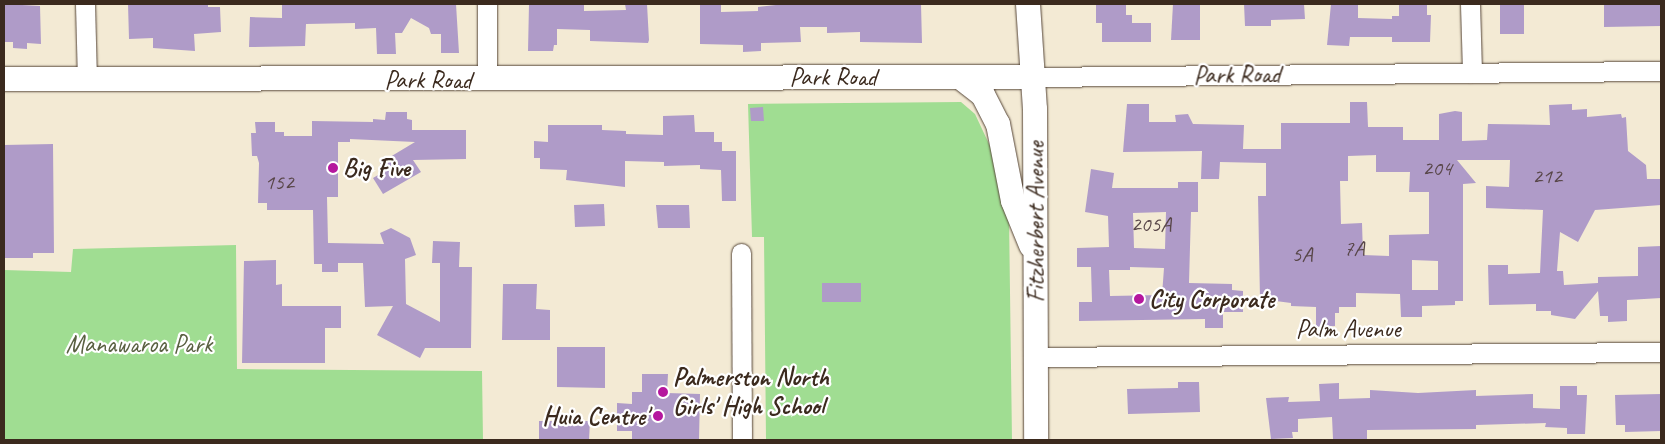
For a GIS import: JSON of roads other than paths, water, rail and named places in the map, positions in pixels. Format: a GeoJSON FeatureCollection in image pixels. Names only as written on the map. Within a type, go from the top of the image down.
{"type":"FeatureCollection","features":[{"type":"Feature","properties":{"kind":"main road","name":"Fitzherbert Avenue"},"geometry":{"type":"LineString","coordinates":[[1028,4],[1031,77],[1035,109],[1036,440]]}},
{"type":"Feature","properties":{"kind":"main road"},"geometry":{"type":"LineString","coordinates":[[960,77],[983,95],[998,124],[1013,201],[1036,256]]}},
{"type":"Feature","properties":{"kind":"main road","name":"Park Road"},"geometry":{"type":"LineString","coordinates":[[4,79],[1031,77]]}},
{"type":"Feature","properties":{"kind":"street"},"geometry":{"type":"LineString","coordinates":[[85,4],[87,78]]}},
{"type":"Feature","properties":{"kind":"street"},"geometry":{"type":"LineString","coordinates":[[487,79],[488,4]]}},
{"type":"Feature","properties":{"kind":"street"},"geometry":{"type":"LineString","coordinates":[[1470,4],[1472,73]]}},
{"type":"Feature","properties":{"kind":"street","name":"Park Road"},"geometry":{"type":"LineString","coordinates":[[1031,77],[1661,71]]}},
{"type":"Feature","properties":{"kind":"street"},"geometry":{"type":"LineString","coordinates":[[741,253],[742,440]]}},
{"type":"Feature","properties":{"kind":"street","name":"Palm Avenue"},"geometry":{"type":"LineString","coordinates":[[1036,357],[1661,352]]}},
{"type":"Feature","properties":{"kind":"place","name":"Big Five"},"geometry":{"type":"Point","coordinates":[333,168]}},
{"type":"Feature","properties":{"kind":"place","name":"City Corporate"},"geometry":{"type":"Point","coordinates":[1139,299]}},
{"type":"Feature","properties":{"kind":"place","name":"Palmerston North Girls' High School"},"geometry":{"type":"Point","coordinates":[663,392]}},
{"type":"Feature","properties":{"kind":"place","name":"Huia Centre'"},"geometry":{"type":"Point","coordinates":[658,416]}},
{"type":"Feature","properties":{"kind":"park label","name":"Manawaroa Park"},"geometry":{"type":"Point","coordinates":[139,344]}}]}
